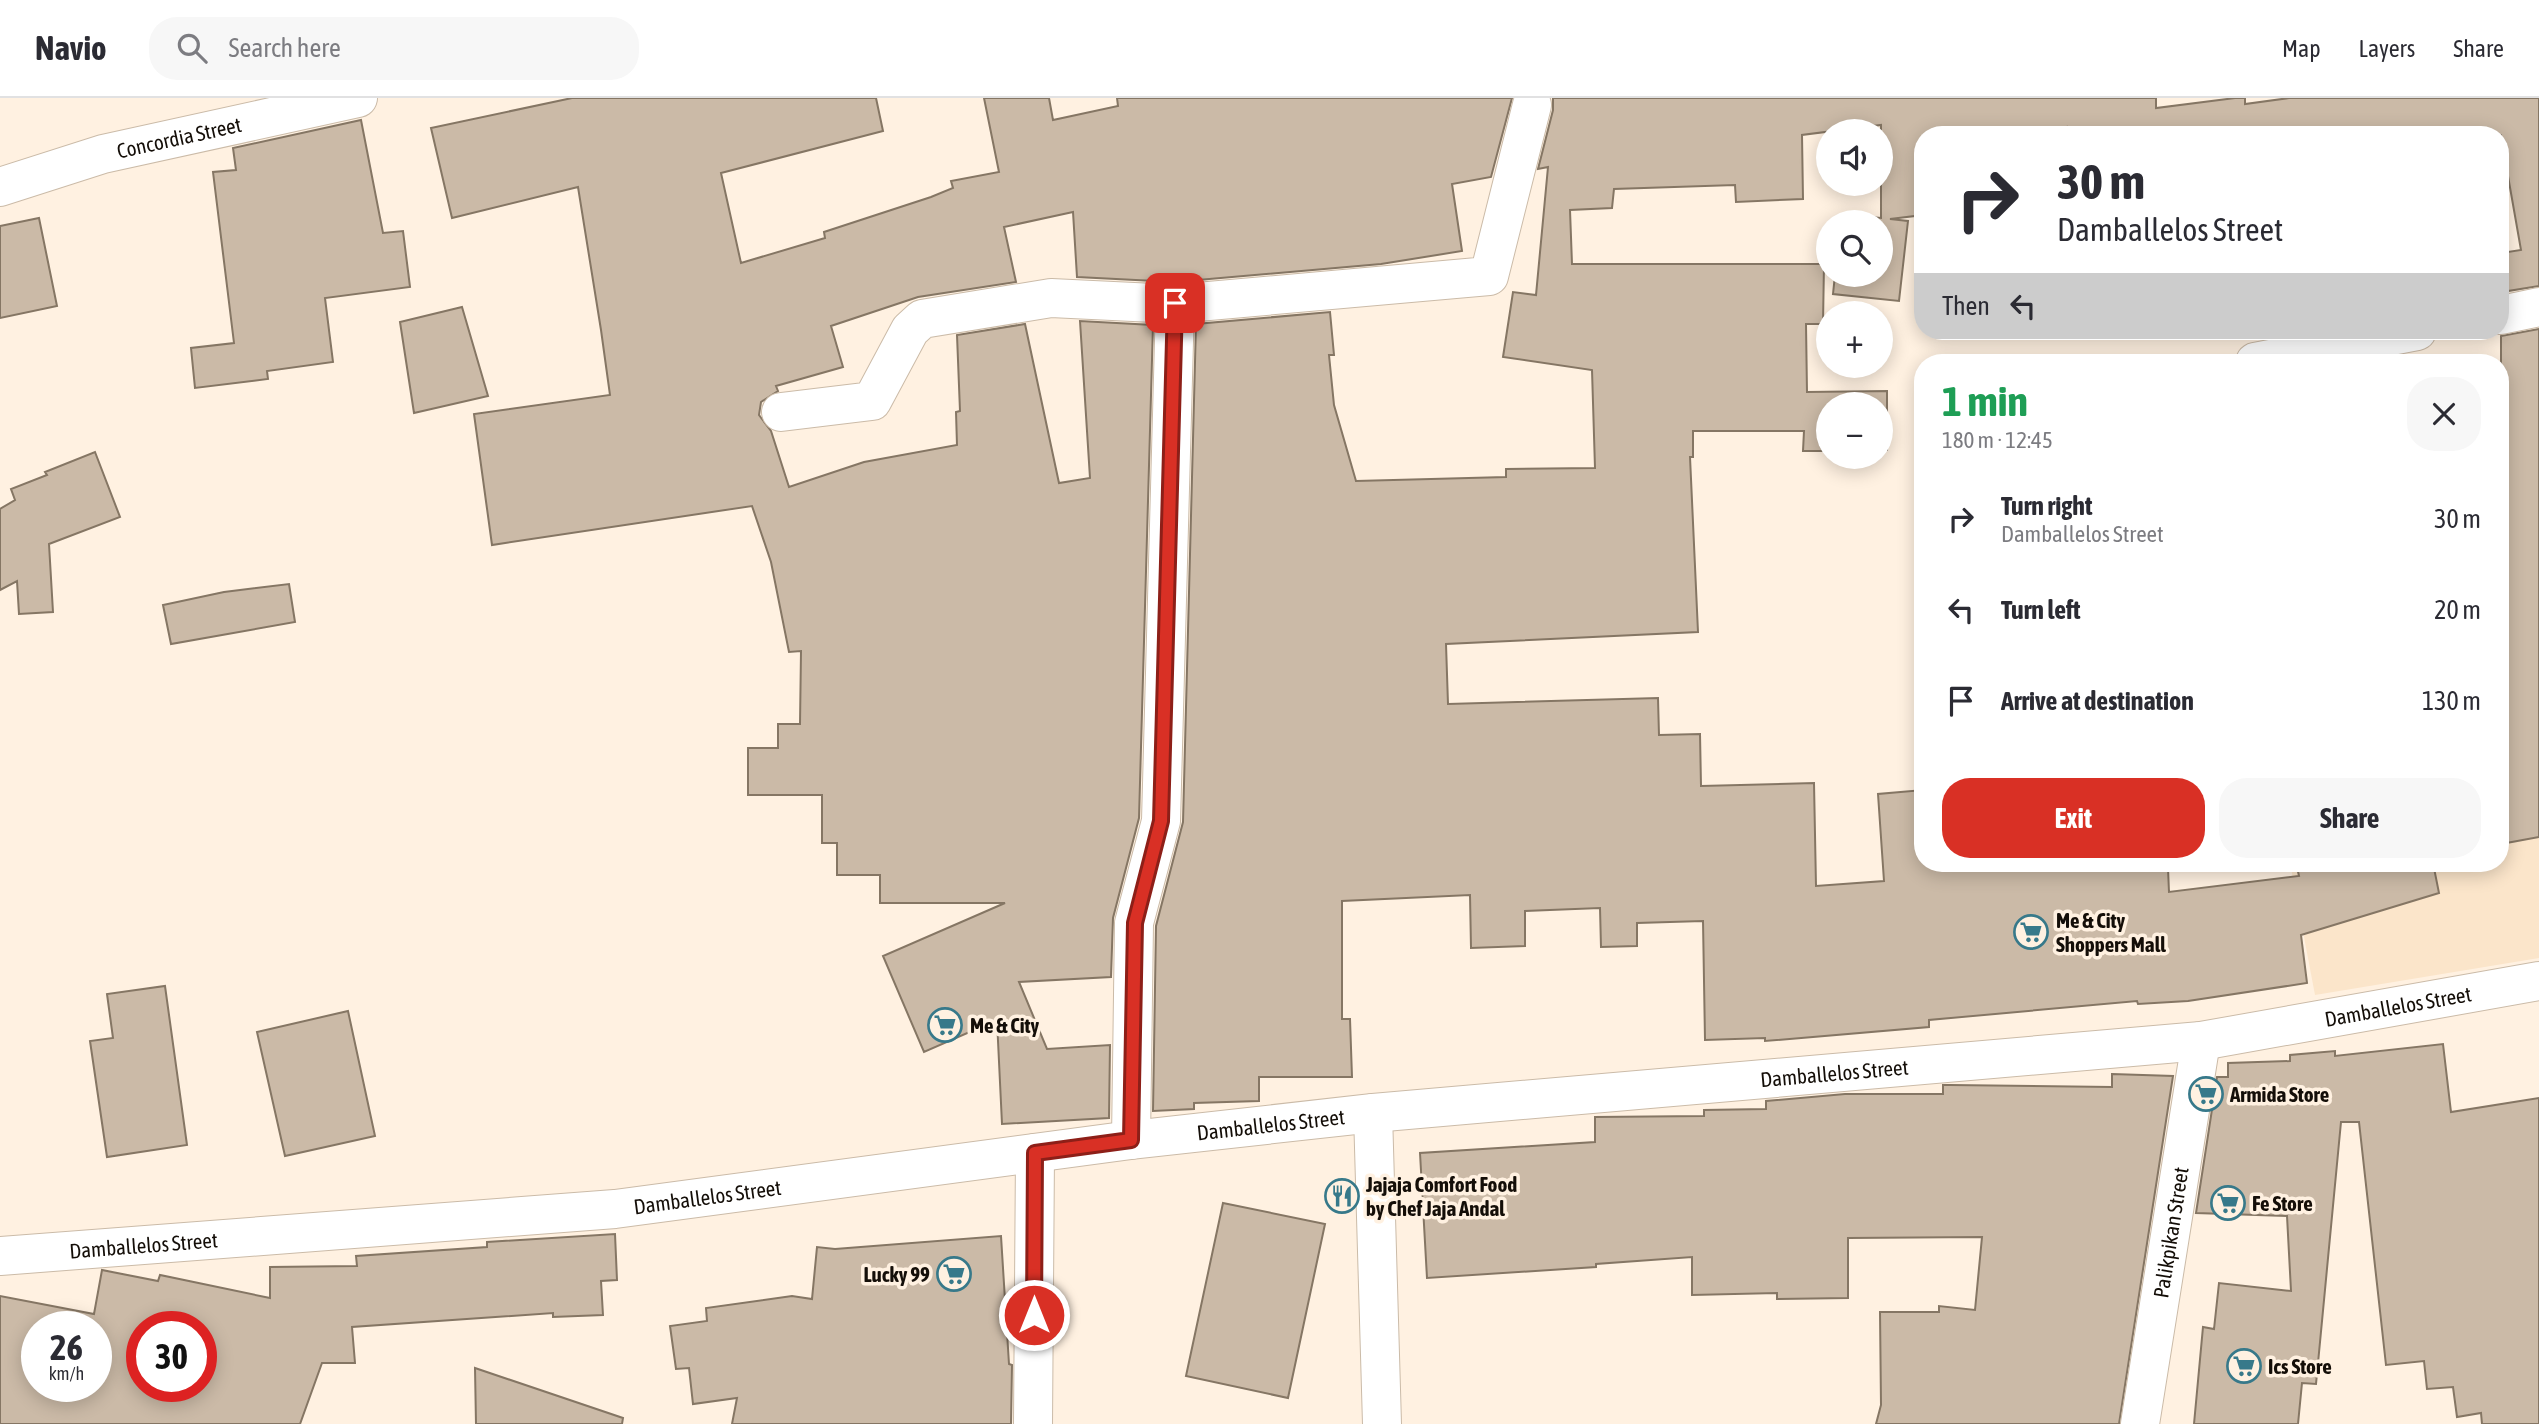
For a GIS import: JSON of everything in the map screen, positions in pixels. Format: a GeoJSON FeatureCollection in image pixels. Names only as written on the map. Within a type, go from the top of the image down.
{"type":"FeatureCollection","features":[{"type":"Feature","properties":{"kind":"street","name":"Concordia Street"},"geometry":{"type":"LineString","coordinates":[[0,187],[103,154],[358,98]]}},
{"type":"Feature","properties":{"kind":"street"},"geometry":{"type":"LineString","coordinates":[[781,412],[872,401],[910,330],[922,319],[1051,298],[1175,303],[1489,276],[1532,105]]}},
{"type":"Feature","properties":{"kind":"street"},"geometry":{"type":"LineString","coordinates":[[1131,1140],[1135,923],[1161,821],[1175,303]]}},
{"type":"Feature","properties":{"kind":"street"},"geometry":{"type":"LineString","coordinates":[[2509,313],[2539,307]]}},
{"type":"Feature","properties":{"kind":"street"},"geometry":{"type":"LineString","coordinates":[[2297,354],[2370,340]]}},
{"type":"Feature","properties":{"kind":"street","name":"Damballelos Street"},"geometry":{"type":"LineString","coordinates":[[0,1256],[615,1209],[1131,1140],[1373,1113],[2201,1041],[2539,981]]}},
{"type":"Feature","properties":{"kind":"street","name":"Palikpikan Street"},"geometry":{"type":"LineString","coordinates":[[2140,1424],[2201,1041]]}},
{"type":"Feature","properties":{"kind":"street"},"geometry":{"type":"LineString","coordinates":[[1373,1113],[1382,1424]]}},
{"type":"Feature","properties":{"kind":"street"},"geometry":{"type":"LineString","coordinates":[[1033,1424],[1035,1153]]}},
{"type":"Feature","properties":{"kind":"shaded area"},"geometry":{"type":"Polygon","coordinates":[[[2539,381],[2539,958],[2315,995],[2292,872],[2509,872],[2509,388],[2539,381]]]}},
{"type":"Feature","properties":{"kind":"building"},"geometry":{"type":"Polygon","coordinates":[[[572,98],[876,98],[883,131],[721,173],[741,263],[825,238],[824,232],[931,197],[953,188],[951,181],[999,172],[984,98],[1049,98],[1053,120],[1118,106],[1117,98],[1512,98],[1491,177],[1452,184],[1462,251],[1381,264],[1175,282],[1077,277],[1073,212],[1004,227],[1016,282],[918,297],[831,326],[843,367],[776,386],[778,391],[761,402],[759,415],[771,431],[789,487],[864,462],[957,445],[956,412],[960,411],[957,335],[1025,324],[1059,483],[1090,478],[1080,321],[1153,325],[1139,818],[1113,918],[1111,977],[1019,982],[1047,1049],[1110,1045],[1109,1118],[1002,1124],[997,1020],[924,1052],[883,956],[1005,903],[880,903],[880,875],[837,875],[837,843],[822,843],[822,795],[748,795],[748,748],[778,748],[778,724],[800,724],[801,651],[789,652],[771,562],[752,506],[492,545],[474,414],[610,395],[601,330],[578,187],[452,218],[431,128],[572,98]]]}},
{"type":"Feature","properties":{"kind":"building"},"geometry":{"type":"Polygon","coordinates":[[[1553,98],[2156,98],[2156,108],[2235,98],[2245,98],[2245,104],[2289,98],[2539,98],[2539,286],[2509,291],[2509,252],[2521,250],[2509,182],[2509,126],[1914,126],[1914,216],[1893,219],[1893,210],[1881,210],[1881,196],[1893,196],[1893,119],[1816,119],[1816,133],[1802,135],[1803,199],[1736,202],[1735,185],[1614,189],[1612,208],[1570,210],[1572,264],[1816,264],[1816,287],[1824,287],[1823,301],[1816,301],[1816,324],[1806,324],[1807,392],[1887,391],[1887,392],[1816,392],[1816,451],[1803,451],[1804,431],[1693,431],[1693,457],[1690,457],[1698,632],[1446,644],[1448,704],[1658,698],[1659,735],[1700,734],[1701,786],[1814,783],[1816,886],[1884,881],[1878,794],[1914,791],[1914,872],[2168,872],[2169,892],[2299,876],[2298,872],[2435,872],[2439,893],[2301,935],[2307,983],[2188,1001],[2138,1004],[2137,1001],[1929,1020],[1929,1027],[1765,1041],[1765,1038],[1705,1040],[1703,921],[1637,923],[1637,946],[1601,947],[1600,908],[1525,911],[1525,946],[1471,948],[1470,895],[1342,901],[1342,1019],[1350,1019],[1352,1077],[1259,1077],[1259,1101],[1194,1103],[1194,1109],[1153,1111],[1156,926],[1183,822],[1196,324],[1330,312],[1334,355],[1329,355],[1334,405],[1356,481],[1506,477],[1506,469],[1595,468],[1592,370],[1503,357],[1513,292],[1536,295],[1548,167],[1538,169],[1553,110],[1553,98]]]}},
{"type":"Feature","properties":{"kind":"building"},"geometry":{"type":"Polygon","coordinates":[[[361,120],[383,233],[403,231],[410,287],[325,298],[333,362],[267,371],[268,379],[195,388],[191,348],[234,343],[213,172],[236,170],[233,148],[361,120]]]}},
{"type":"Feature","properties":{"kind":"building"},"geometry":{"type":"Polygon","coordinates":[[[39,218],[57,306],[0,318],[0,226],[39,218]]]}},
{"type":"Feature","properties":{"kind":"building"},"geometry":{"type":"Polygon","coordinates":[[[1893,219],[1908,221],[1899,301],[1833,294],[1834,287],[1893,287],[1893,219]]]}},
{"type":"Feature","properties":{"kind":"building"},"geometry":{"type":"Polygon","coordinates":[[[462,307],[488,396],[414,413],[400,322],[462,307]]]}},
{"type":"Feature","properties":{"kind":"building"},"geometry":{"type":"Polygon","coordinates":[[[2539,329],[2539,837],[2509,843],[2509,354],[2501,354],[2501,340],[2509,340],[2509,335],[2539,329]]]}},
{"type":"Feature","properties":{"kind":"building"},"geometry":{"type":"Polygon","coordinates":[[[95,452],[120,517],[49,544],[53,612],[19,614],[17,581],[0,590],[0,509],[15,500],[11,489],[95,452]]]}},
{"type":"Feature","properties":{"kind":"building"},"geometry":{"type":"Polygon","coordinates":[[[289,584],[295,622],[171,644],[163,605],[224,592],[289,584]]]}},
{"type":"Feature","properties":{"kind":"building"},"geometry":{"type":"Polygon","coordinates":[[[165,986],[187,1145],[107,1157],[90,1041],[113,1038],[107,994],[165,986]]]}},
{"type":"Feature","properties":{"kind":"building"},"geometry":{"type":"Polygon","coordinates":[[[348,1011],[375,1136],[285,1156],[257,1032],[348,1011]]]}},
{"type":"Feature","properties":{"kind":"building"},"geometry":{"type":"Polygon","coordinates":[[[2443,1044],[2451,1112],[2539,1098],[2539,1424],[2482,1424],[2481,1413],[2457,1417],[2453,1387],[2427,1389],[2424,1361],[2386,1365],[2359,1122],[2341,1122],[2316,1384],[2302,1383],[2298,1424],[2194,1424],[2203,1327],[2214,1329],[2219,1283],[2291,1291],[2287,1216],[2196,1213],[2217,1077],[2228,1077],[2228,1063],[2290,1061],[2290,1055],[2335,1051],[2335,1056],[2443,1044]]]}},
{"type":"Feature","properties":{"kind":"building"},"geometry":{"type":"Polygon","coordinates":[[[2112,1074],[2173,1076],[2119,1424],[1876,1424],[1881,1405],[1880,1312],[1939,1312],[1939,1306],[1975,1310],[1982,1237],[1848,1238],[1848,1298],[1777,1299],[1777,1293],[1692,1295],[1692,1257],[1596,1264],[1596,1267],[1427,1278],[1420,1153],[1595,1142],[1595,1117],[1704,1116],[1704,1110],[1766,1109],[1766,1101],[1845,1094],[1943,1094],[1943,1085],[2112,1087],[2112,1074]]]}},
{"type":"Feature","properties":{"kind":"building"},"geometry":{"type":"Polygon","coordinates":[[[1223,1203],[1325,1224],[1288,1398],[1186,1376],[1223,1203]]]}},
{"type":"Feature","properties":{"kind":"building"},"geometry":{"type":"Polygon","coordinates":[[[615,1234],[617,1280],[601,1281],[603,1315],[553,1317],[553,1313],[352,1327],[355,1363],[322,1363],[300,1424],[0,1424],[0,1296],[78,1311],[21,1311],[21,1402],[112,1402],[112,1311],[95,1311],[102,1270],[158,1281],[160,1275],[270,1298],[270,1267],[357,1266],[356,1256],[487,1247],[487,1242],[615,1234]]]}},
{"type":"Feature","properties":{"kind":"building"},"geometry":{"type":"Polygon","coordinates":[[[1001,1236],[1009,1364],[1012,1365],[1011,1424],[732,1424],[737,1398],[693,1404],[689,1368],[676,1369],[670,1326],[707,1321],[706,1308],[792,1296],[812,1299],[817,1247],[835,1249],[1001,1236]]]}},
{"type":"Feature","properties":{"kind":"building"},"geometry":{"type":"Polygon","coordinates":[[[475,1368],[623,1418],[622,1424],[476,1424],[475,1368]]]}},
{"type":"Feature","properties":{"kind":"place","name":"Me & City Shoppers Mall"},"geometry":{"type":"Point","coordinates":[2031,932]}},
{"type":"Feature","properties":{"kind":"place","name":"Me & City"},"geometry":{"type":"Point","coordinates":[945,1025]}},
{"type":"Feature","properties":{"kind":"place","name":"Armida Store"},"geometry":{"type":"Point","coordinates":[2206,1094]}},
{"type":"Feature","properties":{"kind":"place","name":"Jajaja Comfort Food by Chef Jaja Andal"},"geometry":{"type":"Point","coordinates":[1342,1196]}},
{"type":"Feature","properties":{"kind":"place","name":"Fe Store"},"geometry":{"type":"Point","coordinates":[2228,1203]}},
{"type":"Feature","properties":{"kind":"place","name":"Lucky 99"},"geometry":{"type":"Point","coordinates":[954,1274]}},
{"type":"Feature","properties":{"kind":"place","name":"Ics Store"},"geometry":{"type":"Point","coordinates":[2244,1366]}},
{"type":"Feature","properties":{"kind":"route"},"geometry":{"type":"LineString","coordinates":[[1034,1315],[1035,1153],[1131,1140],[1135,923],[1161,821],[1167,503],[1175,303]]}}]}
